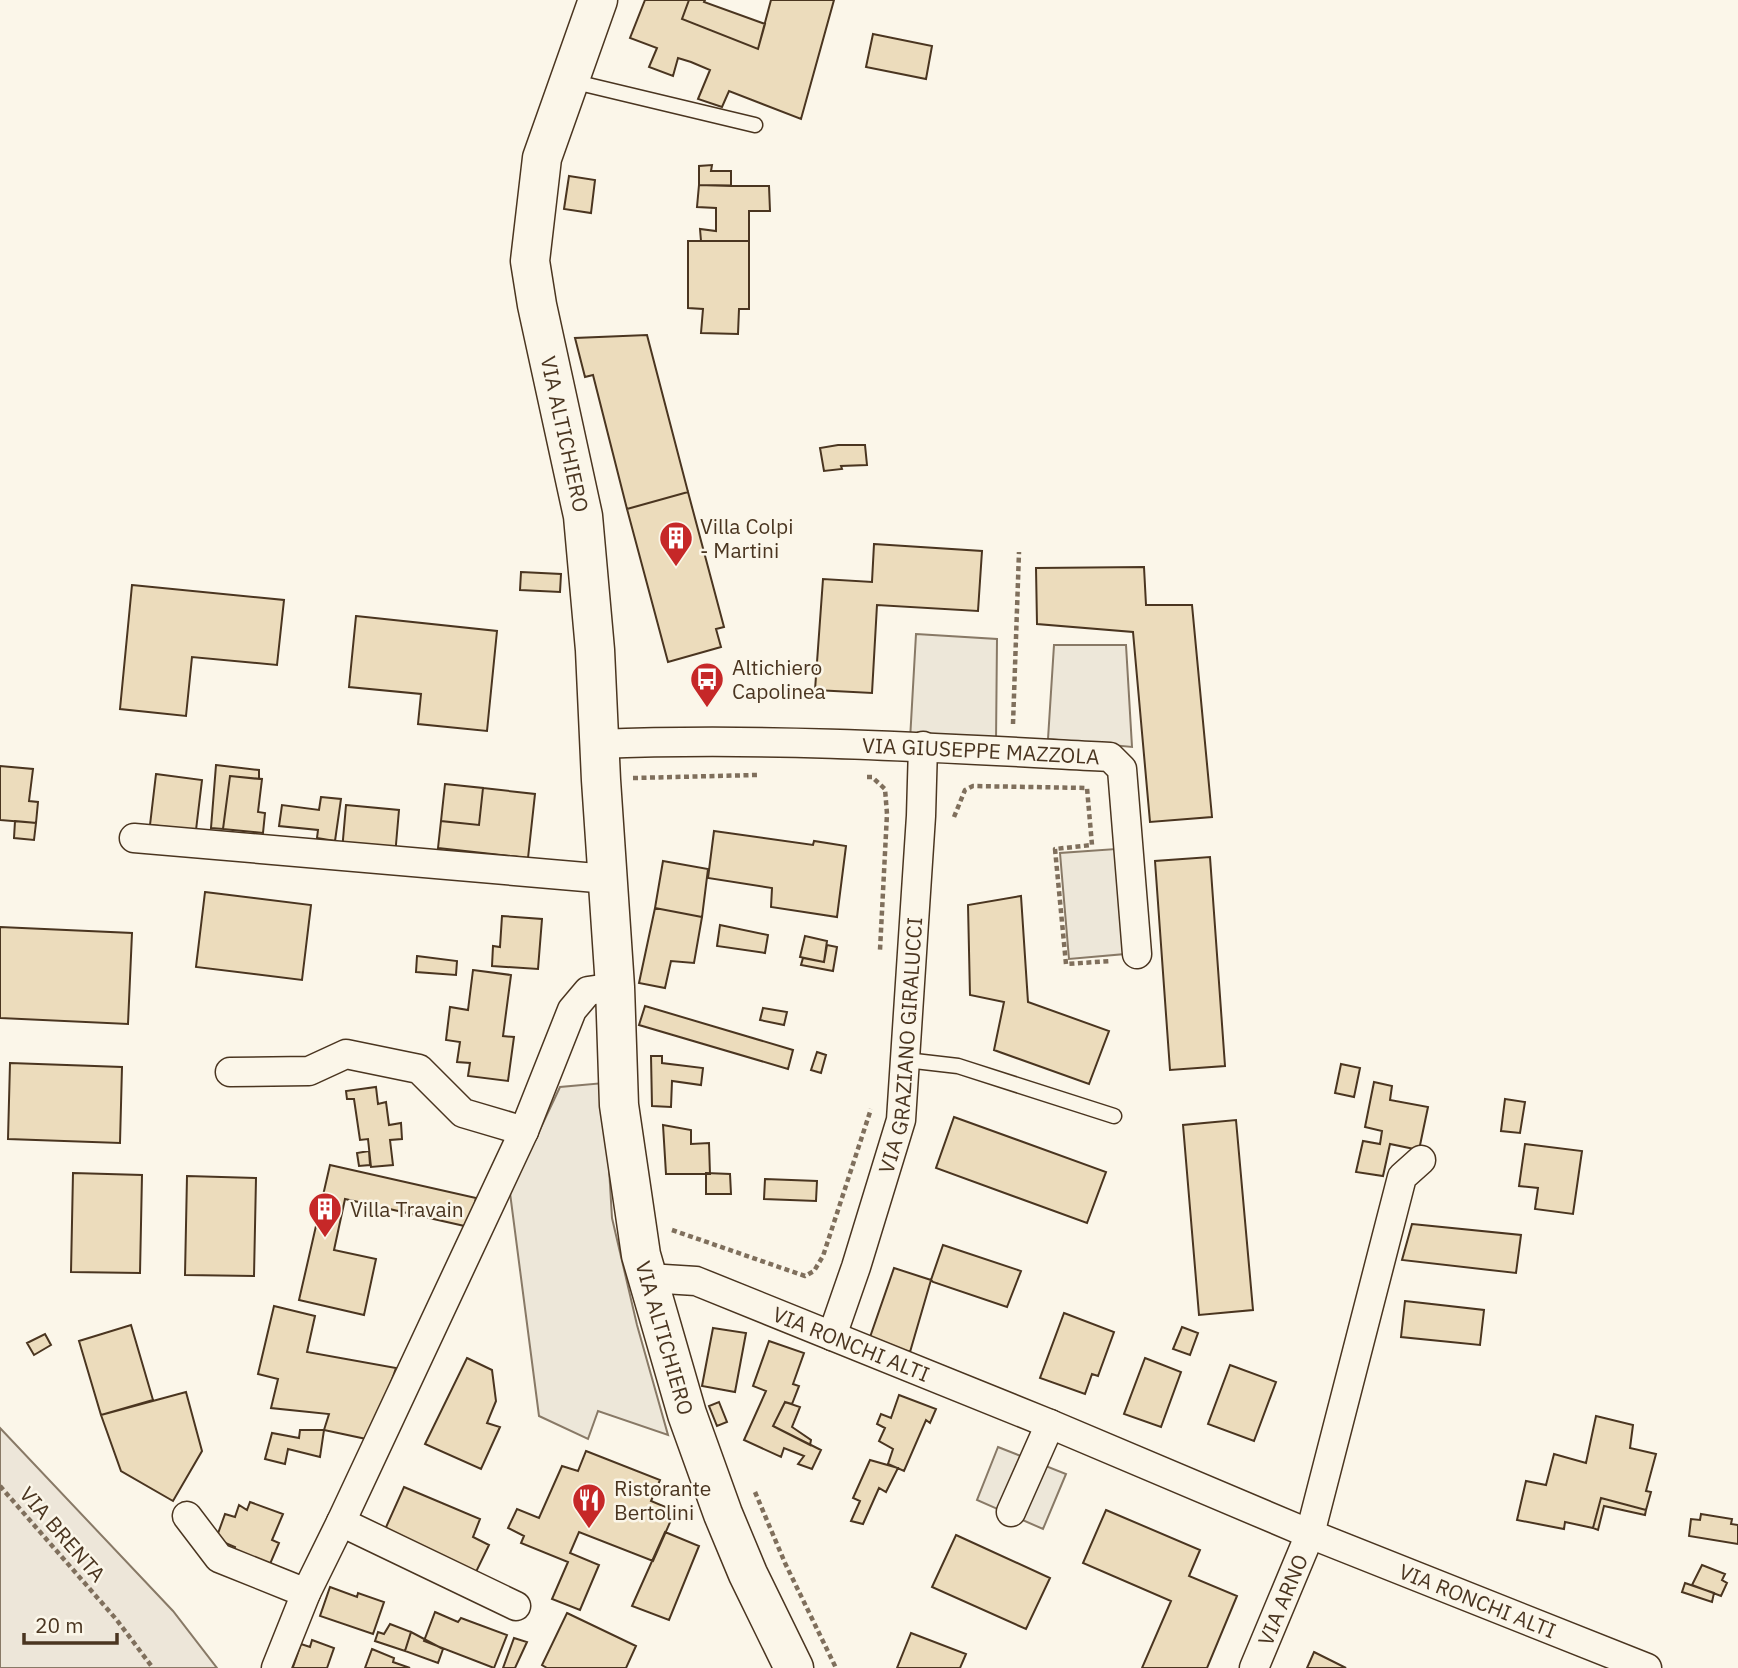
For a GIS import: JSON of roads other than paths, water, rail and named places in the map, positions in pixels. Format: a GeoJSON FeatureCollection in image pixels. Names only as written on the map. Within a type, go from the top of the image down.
{"type":"FeatureCollection","features":[{"type":"Feature","properties":{"kind":"street","name":"VIA ALTICHIERO"},"geometry":{"type":"LineString","coordinates":[[598,0],[542,158],[530,261],[539,316],[583,516],[595,650],[615,986],[619,1105],[641,1255],[687,1414],[748,1574],[794,1668]]}},
{"type":"Feature","properties":{"kind":"street","name":"VIA GIUSEPPE MAZZOLA"},"geometry":{"type":"LineString","coordinates":[[600,762],[689,743],[923,746],[1110,757],[1122,769],[1125,958]]}},
{"type":"Feature","properties":{"kind":"street","name":"VIA GRAZIANO GIRALUCCI"},"geometry":{"type":"LineString","coordinates":[[832,1336],[901,1120],[923,746]]}},
{"type":"Feature","properties":{"kind":"street"},"geometry":{"type":"LineString","coordinates":[[134,838],[608,879]]}},
{"type":"Feature","properties":{"kind":"street"},"geometry":{"type":"LineString","coordinates":[[276,1668],[306,1593],[524,1131],[572,1010],[588,991],[615,986]]}},
{"type":"Feature","properties":{"kind":"street"},"geometry":{"type":"LineString","coordinates":[[230,1072],[309,1071],[346,1054],[419,1069],[463,1113],[524,1131]]}},
{"type":"Feature","properties":{"kind":"street"},"geometry":{"type":"LineString","coordinates":[[1310,1534],[1402,1177],[1421,1160]]}},
{"type":"Feature","properties":{"kind":"street","name":"VIA RONCHI ALTI"},"geometry":{"type":"LineString","coordinates":[[649,1283],[664,1279],[696,1281],[1050,1424],[1630,1665]]}},
{"type":"Feature","properties":{"kind":"street"},"geometry":{"type":"LineString","coordinates":[[1011,1512],[1050,1424]]}},
{"type":"Feature","properties":{"kind":"street"},"geometry":{"type":"LineString","coordinates":[[187,1516],[219,1558],[306,1593]]}},
{"type":"Feature","properties":{"kind":"street"},"geometry":{"type":"LineString","coordinates":[[341,1522],[516,1606]]}},
{"type":"Feature","properties":{"kind":"street","name":"VIA ARNO"},"geometry":{"type":"LineString","coordinates":[[1254,1668],[1310,1534]]}},
{"type":"Feature","properties":{"kind":"lane"},"geometry":{"type":"LineString","coordinates":[[569,80],[755,125]]}},
{"type":"Feature","properties":{"kind":"lane"},"geometry":{"type":"LineString","coordinates":[[906,1060],[958,1066],[1114,1116]]}},
{"type":"Feature","properties":{"kind":"place","name":"Villa Colpi - Martini"},"geometry":{"type":"Point","coordinates":[676,568]}},
{"type":"Feature","properties":{"kind":"place","name":"Altichiero Capolinea"},"geometry":{"type":"Point","coordinates":[707,709]}},
{"type":"Feature","properties":{"kind":"place","name":"Villa Travain"},"geometry":{"type":"Point","coordinates":[325,1239]}},
{"type":"Feature","properties":{"kind":"place","name":"Ristorante Bertolini"},"geometry":{"type":"Point","coordinates":[589,1530]}}]}
